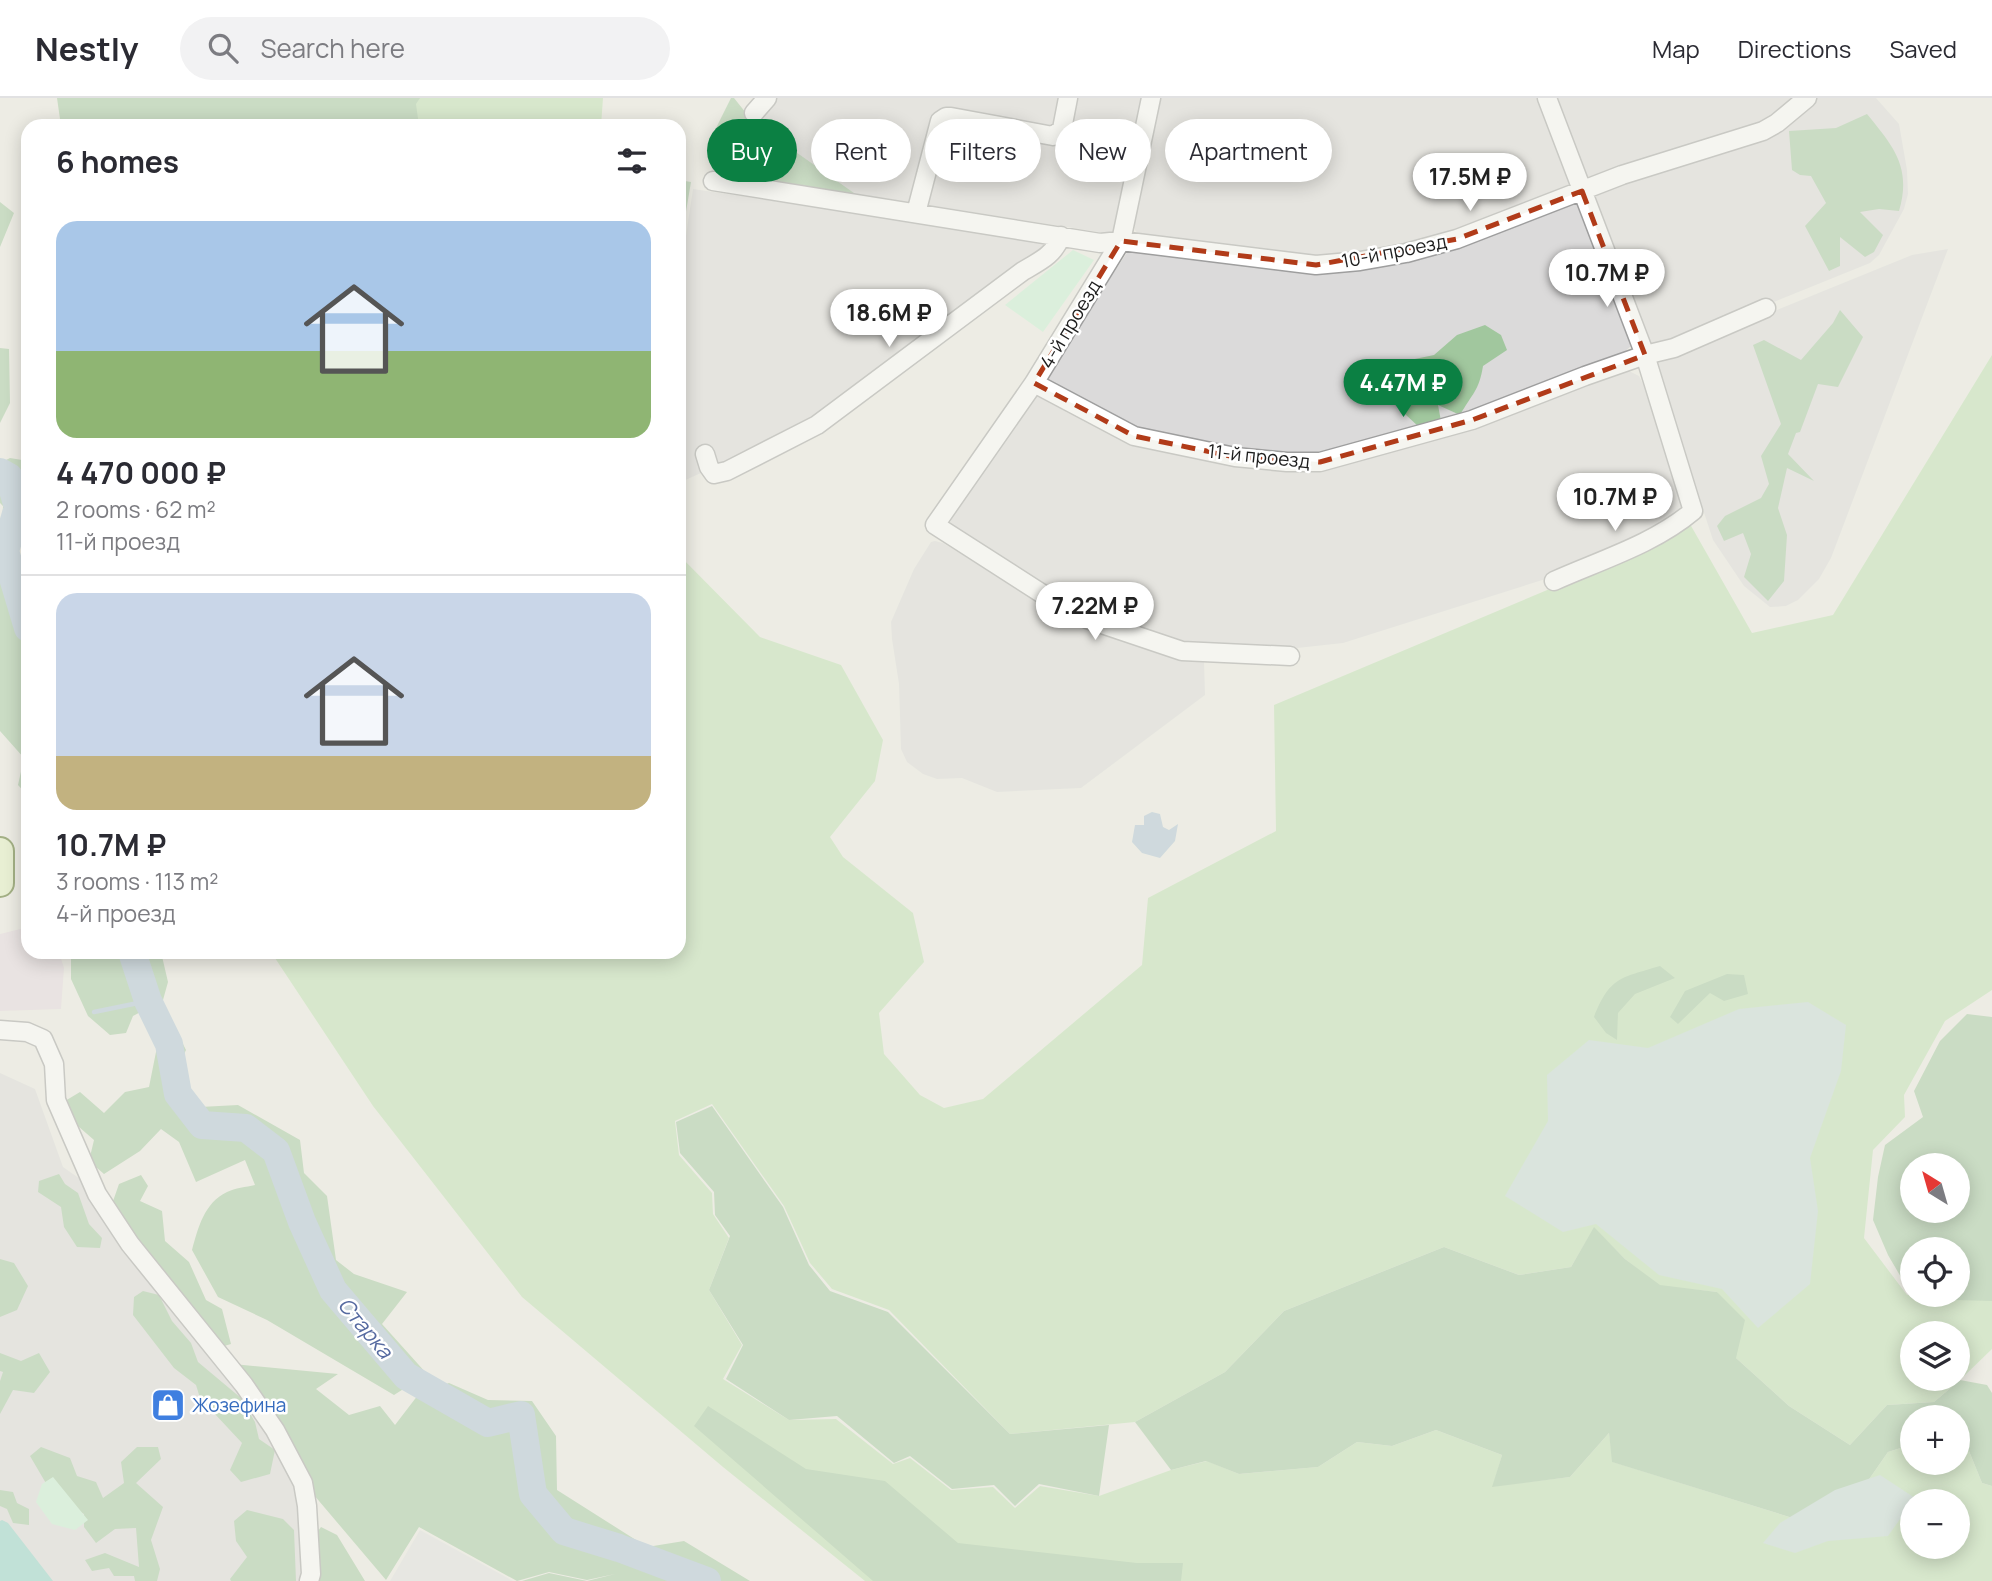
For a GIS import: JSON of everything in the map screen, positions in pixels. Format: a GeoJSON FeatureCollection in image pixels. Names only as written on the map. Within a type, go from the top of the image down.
{"type":"FeatureCollection","features":[{"type":"Feature","properties":{"kind":"street"},"geometry":{"type":"LineString","coordinates":[[754,113],[767,98]]}},
{"type":"Feature","properties":{"kind":"street"},"geometry":{"type":"LineString","coordinates":[[916,213],[940,121],[946,117],[1053,136],[1062,129],[1068,98]]}},
{"type":"Feature","properties":{"kind":"street","name":"4-й проезд"},"geometry":{"type":"LineString","coordinates":[[1151,98],[1121,241],[1034,383],[935,525],[1087,620],[1182,651],[1290,656]]}},
{"type":"Feature","properties":{"kind":"street"},"geometry":{"type":"LineString","coordinates":[[1547,98],[1645,355],[1693,511],[1656,537],[1554,581]]}},
{"type":"Feature","properties":{"kind":"street","name":"10-й проезд"},"geometry":{"type":"LineString","coordinates":[[719,182],[1100,243],[1121,241],[1316,265],[1406,253],[1457,239],[1622,175],[1763,131],[1807,98]]}},
{"type":"Feature","properties":{"kind":"street"},"geometry":{"type":"LineString","coordinates":[[705,454],[714,474],[727,471],[817,425],[1023,271],[1049,255],[1056,249],[1061,236]]}},
{"type":"Feature","properties":{"kind":"street","name":"11-й проезд"},"geometry":{"type":"LineString","coordinates":[[1034,383],[1134,436],[1235,457],[1287,463],[1320,462],[1472,420],[1645,355],[1674,348],[1766,308]]}},
{"type":"Feature","properties":{"kind":"street"},"geometry":{"type":"LineString","coordinates":[[0,851],[0,883]]}},
{"type":"Feature","properties":{"kind":"street"},"geometry":{"type":"LineString","coordinates":[[0,1030],[27,1032],[43,1039],[54,1064],[56,1100],[97,1194],[130,1244],[244,1385],[275,1430],[303,1483],[307,1506],[311,1574],[309,1581]]}},
{"type":"Feature","properties":{"kind":"highlighted area"},"geometry":{"type":"Polygon","coordinates":[[[1582,191],[1645,355],[1472,420],[1320,462],[1235,457],[1134,436],[1034,383],[1121,241],[1316,265],[1457,239],[1582,191]]]}},
{"type":"Feature","properties":{"kind":"shaded area"},"geometry":{"type":"Polygon","coordinates":[[[774,98],[1142,98],[1138,119],[1055,119],[1055,182],[1127,182],[1118,235],[781,182],[797,182],[797,119],[756,119],[774,98]]]}},
{"type":"Feature","properties":{"kind":"shaded area"},"geometry":{"type":"Polygon","coordinates":[[[1158,98],[1537,98],[1569,182],[1564,192],[1416,244],[1333,258],[1139,235],[1134,221],[1142,182],[1151,182],[1151,134],[1158,98]]]}},
{"type":"Feature","properties":{"kind":"shaded area"},"geometry":{"type":"Polygon","coordinates":[[[1553,98],[1800,98],[1775,118],[1593,178],[1585,175],[1553,98]]]}},
{"type":"Feature","properties":{"kind":"shaded area"},"geometry":{"type":"Polygon","coordinates":[[[1813,98],[1876,98],[1899,124],[1908,194],[1904,209],[1879,255],[1870,263],[1673,343],[1660,347],[1650,345],[1592,196],[1594,192],[1764,135],[1813,98]]]}},
{"type":"Feature","properties":{"kind":"shaded area"},"geometry":{"type":"Polygon","coordinates":[[[693,189],[1046,241],[1044,250],[801,427],[686,480],[686,236],[693,189]]]}},
{"type":"Feature","properties":{"kind":"shaded area"},"geometry":{"type":"Polygon","coordinates":[[[1576,203],[1582,209],[1631,346],[1620,356],[1467,417],[1326,455],[1285,457],[1137,432],[1053,387],[1048,380],[1052,366],[1128,251],[1322,271],[1345,271],[1403,260],[1576,203]]]}},
{"type":"Feature","properties":{"kind":"shaded area"},"geometry":{"type":"Polygon","coordinates":[[[1948,249],[1831,558],[1819,579],[1798,600],[1786,606],[1770,607],[1744,586],[1713,540],[1654,360],[1912,255],[1948,249]]]}},
{"type":"Feature","properties":{"kind":"shaded area"},"geometry":{"type":"Polygon","coordinates":[[[1627,370],[1639,376],[1645,388],[1686,506],[1674,521],[1555,576],[1343,643],[1288,649],[1203,648],[1090,614],[950,527],[951,518],[1036,395],[1048,398],[1127,439],[1292,469],[1627,370]]]}},
{"type":"Feature","properties":{"kind":"shaded area"},"geometry":{"type":"Polygon","coordinates":[[[931,542],[943,543],[1075,623],[1204,661],[1205,695],[1081,788],[997,792],[962,778],[937,779],[923,774],[907,762],[901,749],[899,684],[891,622],[914,569],[931,542]]]}},
{"type":"Feature","properties":{"kind":"shaded area"},"geometry":{"type":"Polygon","coordinates":[[[1152,812],[1160,814],[1163,827],[1169,830],[1178,824],[1175,841],[1160,858],[1142,853],[1132,842],[1135,825],[1144,825],[1144,816],[1152,812]]]}},
{"type":"Feature","properties":{"kind":"shaded area"},"geometry":{"type":"Polygon","coordinates":[[[21,929],[21,959],[61,959],[64,968],[61,1009],[0,1011],[0,934],[21,929]]]}},
{"type":"Feature","properties":{"kind":"shaded area"},"geometry":{"type":"Polygon","coordinates":[[[1808,1002],[1846,1025],[1841,1071],[1810,1158],[1818,1211],[1810,1284],[1758,1328],[1722,1289],[1659,1275],[1596,1224],[1563,1232],[1505,1196],[1548,1121],[1547,1075],[1589,1040],[1648,1048],[1739,1009],[1808,1002]]]}},
{"type":"Feature","properties":{"kind":"shaded area"},"geometry":{"type":"Polygon","coordinates":[[[0,1073],[35,1089],[63,1167],[83,1181],[270,1433],[293,1477],[301,1525],[303,1581],[0,1581],[0,1073]]]}},
{"type":"Feature","properties":{"kind":"shaded area"},"geometry":{"type":"Polygon","coordinates":[[[1880,1475],[1901,1489],[1900,1519],[1888,1536],[1828,1541],[1795,1553],[1763,1543],[1780,1523],[1835,1490],[1880,1475]]]}},
{"type":"Feature","properties":{"kind":"shaded area"},"geometry":{"type":"Polygon","coordinates":[[[2,1520],[8,1523],[53,1581],[0,1581],[2,1520]]]}},
{"type":"Feature","properties":{"kind":"shaded area"},"geometry":{"type":"Polygon","coordinates":[[[420,1530],[513,1581],[390,1581],[420,1530]]]}},
{"type":"Feature","properties":{"kind":"green space"},"geometry":{"type":"Polygon","coordinates":[[[57,98],[420,98],[416,104],[418,119],[60,119],[57,98]]]}},
{"type":"Feature","properties":{"kind":"green space"},"geometry":{"type":"Polygon","coordinates":[[[66,98],[603,98],[602,119],[68,119],[66,98]]]}},
{"type":"Feature","properties":{"kind":"green space"},"geometry":{"type":"Polygon","coordinates":[[[731,98],[734,98],[751,119],[720,119],[731,98]]]}},
{"type":"Feature","properties":{"kind":"green space"},"geometry":{"type":"Polygon","coordinates":[[[1867,114],[1898,158],[1903,182],[1899,211],[1879,209],[1860,212],[1883,235],[1874,252],[1865,257],[1840,237],[1840,266],[1829,271],[1805,226],[1826,203],[1811,176],[1800,175],[1792,170],[1789,131],[1836,128],[1867,114]]]}},
{"type":"Feature","properties":{"kind":"green space"},"geometry":{"type":"Polygon","coordinates":[[[797,153],[811,163],[811,182],[838,182],[861,198],[759,182],[797,182],[797,153]]]}},
{"type":"Feature","properties":{"kind":"green space"},"geometry":{"type":"Polygon","coordinates":[[[686,181],[691,182],[686,212],[686,181]]]}},
{"type":"Feature","properties":{"kind":"green space"},"geometry":{"type":"Polygon","coordinates":[[[0,202],[14,213],[0,247],[0,202]]]}},
{"type":"Feature","properties":{"kind":"green space"},"geometry":{"type":"Polygon","coordinates":[[[1073,250],[1094,260],[1043,332],[1005,305],[1073,250]]]}},
{"type":"Feature","properties":{"kind":"green space"},"geometry":{"type":"Polygon","coordinates":[[[1840,310],[1863,337],[1838,387],[1818,384],[1800,432],[1796,433],[1788,454],[1814,481],[1787,468],[1778,508],[1787,535],[1784,581],[1768,601],[1744,577],[1751,554],[1743,533],[1724,541],[1717,526],[1725,516],[1761,498],[1769,484],[1761,456],[1781,424],[1753,345],[1764,340],[1801,360],[1833,323],[1840,310]]]}},
{"type":"Feature","properties":{"kind":"green space"},"geometry":{"type":"Polygon","coordinates":[[[1485,325],[1501,335],[1507,350],[1483,366],[1477,387],[1460,415],[1438,405],[1441,421],[1419,427],[1392,402],[1394,385],[1388,368],[1412,377],[1410,360],[1434,355],[1457,335],[1485,325]]]}},
{"type":"Feature","properties":{"kind":"green space"},"geometry":{"type":"Polygon","coordinates":[[[0,348],[9,349],[10,403],[0,423],[0,348]]]}},
{"type":"Feature","properties":{"kind":"green space"},"geometry":{"type":"Polygon","coordinates":[[[1992,355],[1992,990],[1945,1021],[1904,1095],[1905,1117],[1873,1150],[1864,1238],[1900,1286],[1900,1307],[1970,1307],[1970,1299],[1992,1300],[1992,1349],[1970,1370],[1970,1321],[1900,1321],[1900,1391],[1947,1391],[1934,1402],[1887,1405],[1850,1445],[1789,1406],[1736,1358],[1717,1292],[1660,1286],[1625,1259],[1594,1228],[1571,1267],[1519,1275],[1444,1247],[1284,1311],[1225,1372],[1135,1422],[1010,1434],[889,1310],[832,1289],[810,1263],[784,1206],[712,1104],[675,1121],[679,1155],[712,1193],[713,1214],[729,1238],[709,1290],[742,1345],[723,1379],[789,1420],[836,1419],[893,1464],[910,1458],[951,1490],[993,1487],[1015,1508],[1040,1486],[1099,1496],[1171,1470],[1207,1461],[1239,1474],[1318,1467],[1357,1442],[1392,1446],[1436,1430],[1502,1455],[1493,1486],[1570,1477],[1609,1433],[1613,1462],[1812,1524],[1856,1498],[1888,1452],[1900,1448],[1900,1475],[1970,1475],[1970,1453],[1982,1483],[1992,1486],[1992,1581],[865,1581],[723,1467],[522,1297],[373,1106],[276,959],[686,959],[686,562],[760,637],[841,665],[883,740],[875,781],[830,837],[843,857],[913,913],[924,962],[879,1013],[884,1054],[920,1095],[944,1108],[983,1099],[1142,965],[1148,898],[1276,831],[1274,705],[1640,551],[1690,524],[1752,633],[1833,615],[1992,355]]]}},
{"type":"Feature","properties":{"kind":"green space"},"geometry":{"type":"Polygon","coordinates":[[[10,458],[21,460],[21,525],[2,537],[3,506],[0,503],[0,463],[10,458]]]}},
{"type":"Feature","properties":{"kind":"green space"},"geometry":{"type":"Polygon","coordinates":[[[21,562],[21,755],[0,731],[0,581],[21,562]]]}},
{"type":"Feature","properties":{"kind":"green space"},"geometry":{"type":"Polygon","coordinates":[[[71,959],[163,959],[168,982],[163,1000],[133,1016],[126,1033],[110,1035],[88,1016],[71,979],[71,959]]]}},
{"type":"Feature","properties":{"kind":"green space"},"geometry":{"type":"Polygon","coordinates":[[[1660,966],[1675,978],[1635,994],[1618,1013],[1617,1040],[1606,1033],[1594,1017],[1611,986],[1626,977],[1660,966]]]}},
{"type":"Feature","properties":{"kind":"green space"},"geometry":{"type":"Polygon","coordinates":[[[1727,974],[1744,975],[1748,994],[1724,1001],[1710,993],[1678,1024],[1670,1017],[1685,991],[1727,974]]]}},
{"type":"Feature","properties":{"kind":"green space"},"geometry":{"type":"Polygon","coordinates":[[[1967,1014],[1992,1017],[1992,1301],[1970,1300],[1970,1237],[1900,1237],[1900,1275],[1873,1220],[1885,1145],[1923,1117],[1914,1091],[1940,1041],[1967,1014]]]}},
{"type":"Feature","properties":{"kind":"green space"},"geometry":{"type":"Polygon","coordinates":[[[179,1036],[186,1050],[172,1079],[200,1107],[238,1105],[300,1140],[304,1173],[327,1196],[336,1260],[354,1274],[407,1292],[382,1324],[427,1374],[394,1395],[267,1320],[218,1297],[192,1250],[207,1209],[230,1191],[255,1185],[245,1160],[196,1182],[179,1142],[161,1129],[140,1151],[104,1174],[89,1161],[94,1140],[71,1120],[65,1101],[80,1092],[104,1113],[125,1092],[149,1087],[158,1042],[179,1036]]]}},
{"type":"Feature","properties":{"kind":"green space"},"geometry":{"type":"Polygon","coordinates":[[[712,1106],[783,1207],[809,1265],[830,1291],[888,1312],[1010,1434],[1109,1425],[1099,1496],[1039,1484],[1015,1506],[994,1485],[952,1489],[910,1456],[894,1463],[837,1416],[789,1420],[726,1379],[743,1345],[709,1290],[730,1236],[715,1215],[714,1192],[680,1153],[676,1122],[712,1106]]]}},
{"type":"Feature","properties":{"kind":"green space"},"geometry":{"type":"Polygon","coordinates":[[[59,1174],[65,1184],[78,1193],[89,1224],[102,1238],[100,1248],[77,1247],[64,1227],[61,1207],[38,1192],[39,1181],[59,1174]]]}},
{"type":"Feature","properties":{"kind":"green space"},"geometry":{"type":"Polygon","coordinates":[[[141,1175],[148,1186],[140,1201],[162,1211],[165,1241],[189,1262],[206,1300],[222,1309],[231,1344],[221,1347],[166,1273],[140,1249],[112,1204],[119,1184],[141,1175]]]}},
{"type":"Feature","properties":{"kind":"green space"},"geometry":{"type":"Polygon","coordinates":[[[1594,1227],[1625,1259],[1660,1285],[1717,1292],[1745,1320],[1736,1358],[1789,1406],[1850,1445],[1887,1405],[1934,1402],[1947,1391],[1970,1391],[1970,1382],[1987,1385],[1992,1393],[1992,1486],[1982,1483],[1970,1453],[1970,1405],[1900,1405],[1900,1448],[1888,1452],[1856,1498],[1812,1524],[1612,1462],[1609,1433],[1570,1477],[1492,1487],[1502,1455],[1436,1430],[1392,1446],[1357,1442],[1318,1467],[1239,1474],[1206,1461],[1171,1470],[1135,1422],[1225,1372],[1284,1311],[1444,1247],[1519,1275],[1571,1267],[1594,1227]]]}},
{"type":"Feature","properties":{"kind":"green space"},"geometry":{"type":"Polygon","coordinates":[[[0,1259],[14,1263],[28,1286],[17,1310],[0,1317],[0,1259]]]}},
{"type":"Feature","properties":{"kind":"green space"},"geometry":{"type":"Polygon","coordinates":[[[143,1291],[159,1295],[172,1321],[191,1343],[198,1362],[241,1398],[255,1422],[259,1439],[275,1450],[270,1474],[241,1482],[230,1470],[242,1443],[200,1398],[196,1385],[174,1368],[133,1315],[134,1297],[143,1291]]]}},
{"type":"Feature","properties":{"kind":"green space"},"geometry":{"type":"Polygon","coordinates":[[[0,1353],[21,1361],[39,1353],[50,1372],[34,1393],[13,1390],[0,1414],[0,1381],[3,1372],[0,1371],[0,1353]]]}},
{"type":"Feature","properties":{"kind":"green space"},"geometry":{"type":"Polygon","coordinates":[[[233,1364],[338,1374],[316,1389],[349,1415],[380,1406],[395,1425],[418,1395],[449,1383],[488,1400],[532,1401],[556,1436],[557,1490],[647,1547],[684,1541],[750,1581],[678,1581],[654,1574],[674,1581],[587,1581],[615,1574],[587,1580],[549,1572],[517,1581],[419,1527],[386,1580],[308,1488],[233,1364]]]}},
{"type":"Feature","properties":{"kind":"green space"},"geometry":{"type":"Polygon","coordinates":[[[708,1406],[806,1469],[885,1481],[958,1543],[1137,1563],[1183,1563],[1181,1581],[873,1581],[694,1426],[708,1406]]]}},
{"type":"Feature","properties":{"kind":"green space"},"geometry":{"type":"Polygon","coordinates":[[[41,1447],[70,1458],[77,1476],[96,1482],[103,1498],[124,1483],[121,1462],[137,1447],[158,1447],[161,1459],[136,1483],[163,1507],[151,1540],[160,1569],[157,1581],[135,1581],[134,1576],[114,1576],[109,1568],[92,1571],[85,1560],[105,1553],[139,1567],[136,1528],[115,1529],[96,1543],[84,1527],[84,1514],[54,1497],[30,1456],[41,1447]]]}},
{"type":"Feature","properties":{"kind":"green space"},"geometry":{"type":"Polygon","coordinates":[[[53,1477],[88,1520],[75,1530],[52,1524],[36,1502],[42,1484],[53,1477]]]}},
{"type":"Feature","properties":{"kind":"green space"},"geometry":{"type":"Polygon","coordinates":[[[0,1490],[13,1492],[17,1503],[29,1509],[29,1525],[13,1523],[7,1509],[0,1506],[0,1490]]]}},
{"type":"Feature","properties":{"kind":"green space"},"geometry":{"type":"Polygon","coordinates":[[[247,1510],[283,1519],[294,1530],[296,1581],[231,1581],[247,1557],[236,1541],[234,1521],[247,1510]]]}},
{"type":"Feature","properties":{"kind":"green space"},"geometry":{"type":"Polygon","coordinates":[[[321,1527],[337,1535],[365,1581],[319,1581],[315,1535],[321,1527]]]}},
{"type":"Feature","properties":{"kind":"green space"},"geometry":{"type":"Polygon","coordinates":[[[549,1573],[587,1581],[522,1581],[549,1573]]]}},
{"type":"Feature","properties":{"kind":"waterway","name":"Старка"},"geometry":{"type":"LineString","coordinates":[[0,472],[9,477],[18,507],[5,551],[21,605]]}},
{"type":"Feature","properties":{"kind":"waterway","name":"Старка"},"geometry":{"type":"LineString","coordinates":[[134,959],[148,1001],[169,1044],[178,1094],[202,1125],[246,1128],[276,1151],[302,1222],[333,1290],[406,1376],[488,1423],[521,1415],[533,1494],[564,1531],[619,1548],[707,1581]]}},
{"type":"Feature","properties":{"kind":"waterway"},"geometry":{"type":"LineString","coordinates":[[94,1012],[148,1001]]}},
{"type":"Feature","properties":{"kind":"place","name":"Жозефина"},"geometry":{"type":"Point","coordinates":[168,1405]}}]}
